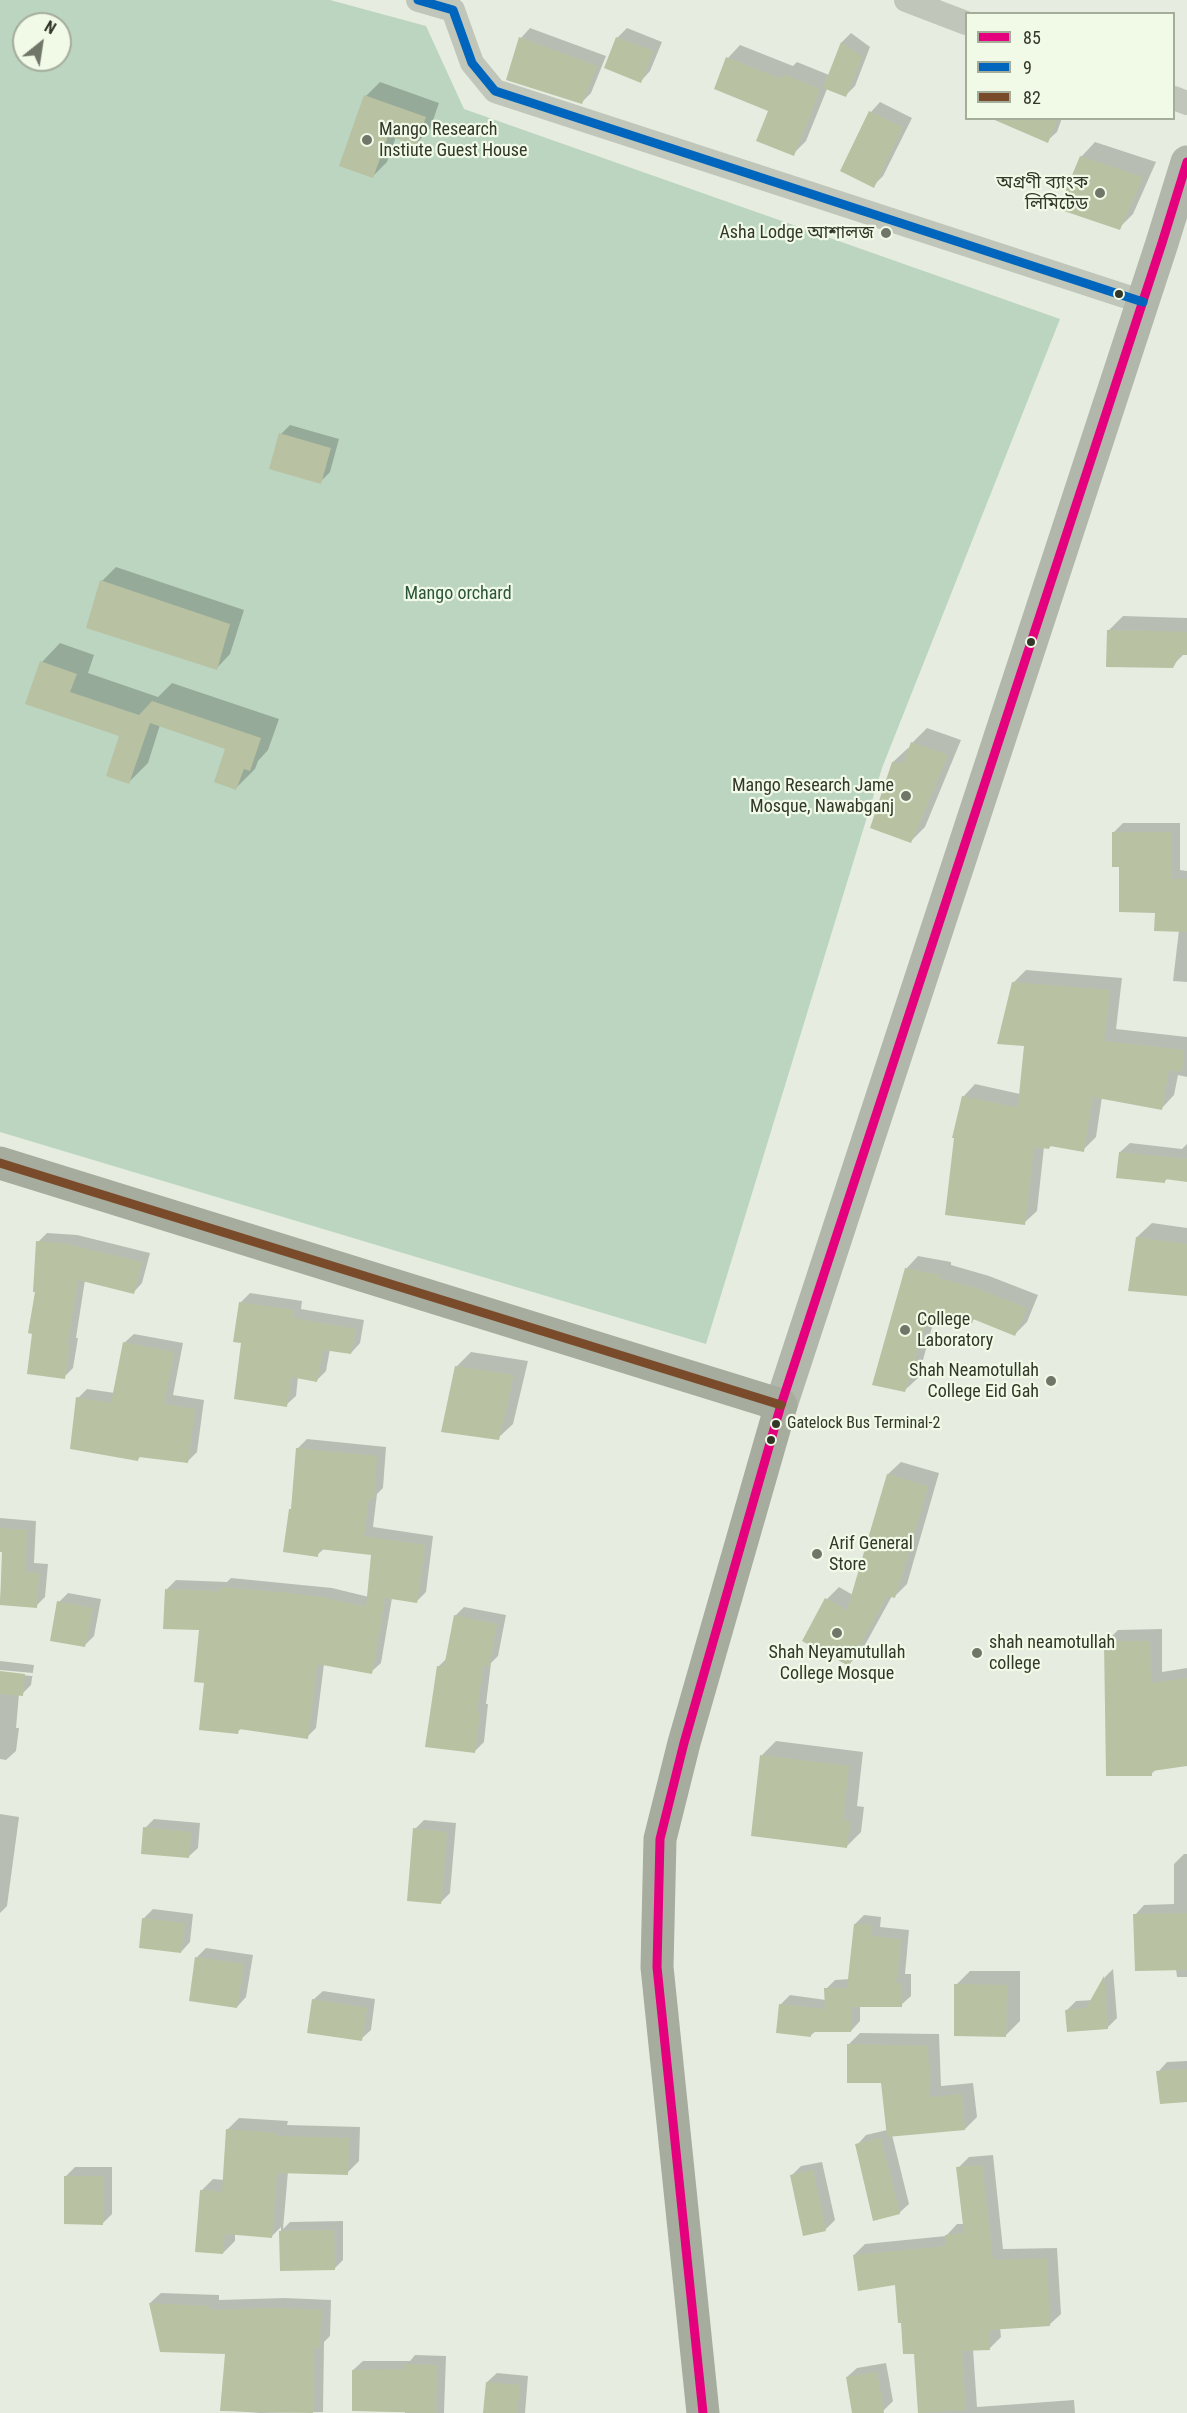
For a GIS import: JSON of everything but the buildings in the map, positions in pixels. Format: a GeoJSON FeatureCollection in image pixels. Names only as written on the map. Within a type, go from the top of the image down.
{"type":"FeatureCollection","features":[{"type":"Feature","properties":{"kind":"highway"},"geometry":{"type":"LineString","coordinates":[[0,1163],[781,1405],[684,1743],[660,1839],[657,1967],[703,2413]]}},
{"type":"Feature","properties":{"kind":"main road"},"geometry":{"type":"LineString","coordinates":[[781,1405],[1187,162]]}},
{"type":"Feature","properties":{"kind":"street"},"geometry":{"type":"LineString","coordinates":[[418,0],[453,10],[472,63],[495,91],[1143,302]]}},
{"type":"Feature","properties":{"kind":"street"},"geometry":{"type":"LineString","coordinates":[[906,0],[965,23]]}},
{"type":"Feature","properties":{"kind":"green space","name":"Mango orchard"},"geometry":{"type":"Polygon","coordinates":[[[0,0],[330,0],[426,26],[464,109],[1060,319],[882,768],[706,1344],[0,1132],[0,0]]]}},
{"type":"Feature","properties":{"kind":"transit line","name":"9"},"geometry":{"type":"LineString","coordinates":[[418,0],[453,10],[472,63],[495,91],[1143,302]]}},
{"type":"Feature","properties":{"kind":"transit line","name":"85"},"geometry":{"type":"LineString","coordinates":[[703,2413],[657,1967],[660,1839],[684,1743],[781,1405],[1187,162]]}},
{"type":"Feature","properties":{"kind":"transit line","name":"82"},"geometry":{"type":"LineString","coordinates":[[0,1163],[781,1405]]}},
{"type":"Feature","properties":{"kind":"place","name":"Mango Research Instiute Guest House"},"geometry":{"type":"Point","coordinates":[367,140]}},
{"type":"Feature","properties":{"kind":"place","name":"অগ্রণী ব্যাংক লিমিটেড"},"geometry":{"type":"Point","coordinates":[1100,193]}},
{"type":"Feature","properties":{"kind":"place","name":"Asha Lodge আশালজ"},"geometry":{"type":"Point","coordinates":[886,233]}},
{"type":"Feature","properties":{"kind":"place","name":"Mango Research Jame Mosque, Nawabganj"},"geometry":{"type":"Point","coordinates":[906,796]}},
{"type":"Feature","properties":{"kind":"place","name":"College Laboratory"},"geometry":{"type":"Point","coordinates":[905,1330]}},
{"type":"Feature","properties":{"kind":"place","name":"Shah Neamotullah College Eid Gah"},"geometry":{"type":"Point","coordinates":[1051,1381]}},
{"type":"Feature","properties":{"kind":"place","name":"Gatelock Bus Terminal-2"},"geometry":{"type":"Point","coordinates":[776,1424]}},
{"type":"Feature","properties":{"kind":"place","name":"Arif General Store"},"geometry":{"type":"Point","coordinates":[817,1554]}},
{"type":"Feature","properties":{"kind":"place","name":"Shah Neyamutullah College Mosque"},"geometry":{"type":"Point","coordinates":[837,1633]}},
{"type":"Feature","properties":{"kind":"place","name":"shah neamotullah college"},"geometry":{"type":"Point","coordinates":[977,1653]}}]}
